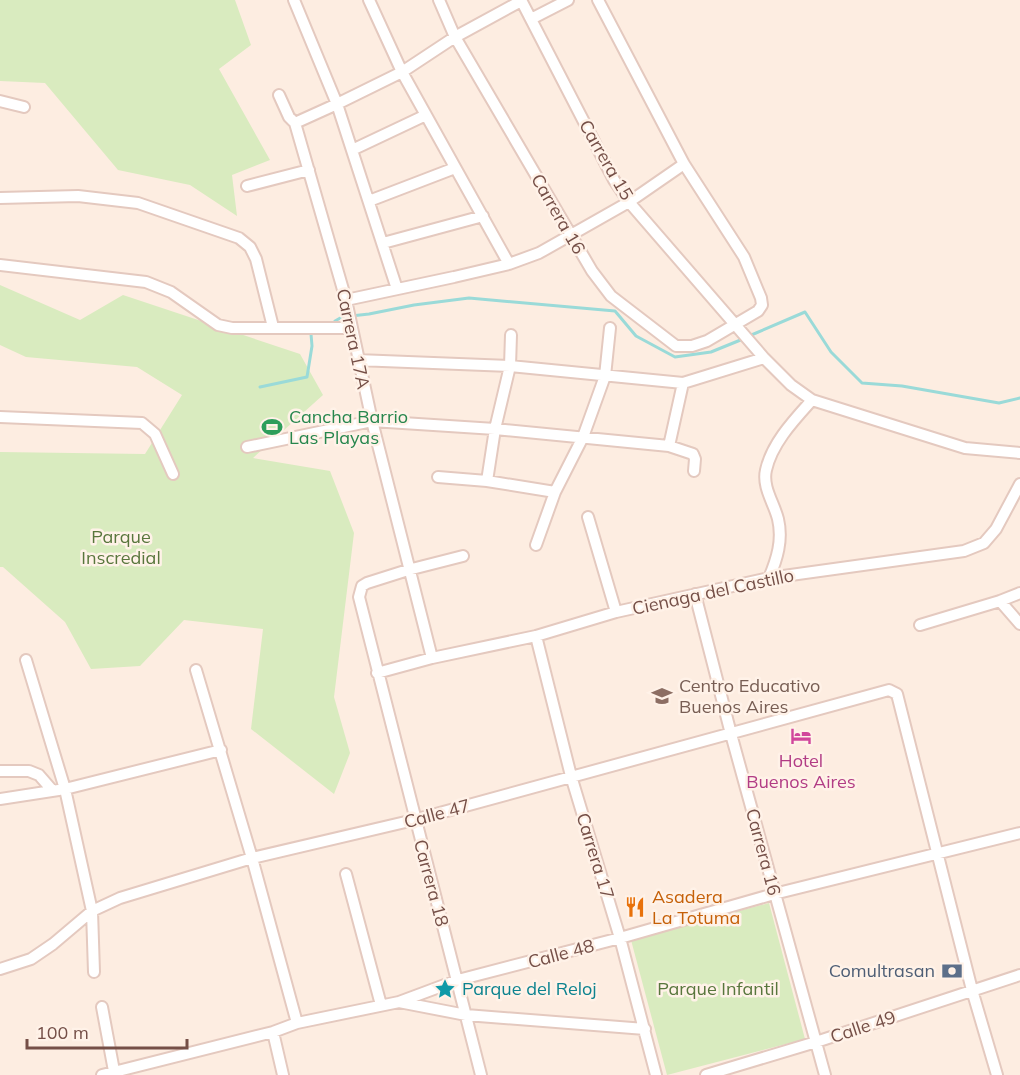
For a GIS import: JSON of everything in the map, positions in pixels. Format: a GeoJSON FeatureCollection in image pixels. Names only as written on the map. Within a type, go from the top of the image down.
{"type":"FeatureCollection","features":[{"type":"Feature","properties":{"kind":"street"},"geometry":{"type":"LineString","coordinates":[[294,0],[337,105],[397,289]]}},
{"type":"Feature","properties":{"kind":"street"},"geometry":{"type":"LineString","coordinates":[[369,0],[402,72],[509,264]]}},
{"type":"Feature","properties":{"kind":"street","name":"Carrera 16"},"geometry":{"type":"LineString","coordinates":[[439,0],[456,37],[570,236],[610,296],[676,346],[700,344],[740,328],[758,311],[762,305],[761,298],[744,257],[684,164],[598,0]]}},
{"type":"Feature","properties":{"kind":"street"},"geometry":{"type":"LineString","coordinates":[[295,123],[337,105],[402,72],[456,37],[521,0]]}},
{"type":"Feature","properties":{"kind":"street","name":"Carrera 15"},"geometry":{"type":"LineString","coordinates":[[521,0],[614,180],[628,202],[764,358]]}},
{"type":"Feature","properties":{"kind":"street"},"geometry":{"type":"LineString","coordinates":[[531,19],[568,0]]}},
{"type":"Feature","properties":{"kind":"street","name":"Carrera 17A"},"geometry":{"type":"LineString","coordinates":[[279,95],[289,117],[295,123],[346,300],[357,360],[432,658]]}},
{"type":"Feature","properties":{"kind":"street"},"geometry":{"type":"LineString","coordinates":[[0,101],[24,107]]}},
{"type":"Feature","properties":{"kind":"street"},"geometry":{"type":"LineString","coordinates":[[352,150],[426,115]]}},
{"type":"Feature","properties":{"kind":"street"},"geometry":{"type":"LineString","coordinates":[[346,300],[509,264],[539,253],[628,202],[684,164]]}},
{"type":"Feature","properties":{"kind":"street"},"geometry":{"type":"LineString","coordinates":[[369,201],[455,168]]}},
{"type":"Feature","properties":{"kind":"street"},"geometry":{"type":"LineString","coordinates":[[247,186],[309,170]]}},
{"type":"Feature","properties":{"kind":"street"},"geometry":{"type":"LineString","coordinates":[[0,198],[78,196],[138,202],[239,238],[250,247],[256,259],[273,327]]}},
{"type":"Feature","properties":{"kind":"street"},"geometry":{"type":"LineString","coordinates":[[383,243],[483,216]]}},
{"type":"Feature","properties":{"kind":"street"},"geometry":{"type":"LineString","coordinates":[[0,265],[146,282],[171,292],[218,325],[232,328],[350,320]]}},
{"type":"Feature","properties":{"kind":"street"},"geometry":{"type":"LineString","coordinates":[[536,545],[555,492],[583,437],[605,376],[610,328]]}},
{"type":"Feature","properties":{"kind":"street"},"geometry":{"type":"LineString","coordinates":[[488,481],[495,429],[510,366],[511,335]]}},
{"type":"Feature","properties":{"kind":"street"},"geometry":{"type":"LineString","coordinates":[[357,360],[510,366],[683,383],[764,358],[791,385],[812,399],[965,448],[1020,453]]}},
{"type":"Feature","properties":{"kind":"street"},"geometry":{"type":"LineString","coordinates":[[669,446],[683,383]]}},
{"type":"Feature","properties":{"kind":"street"},"geometry":{"type":"LineString","coordinates":[[769,578],[777,557],[780,531],[767,489],[765,471],[773,451],[785,432],[812,399]]}},
{"type":"Feature","properties":{"kind":"street"},"geometry":{"type":"LineString","coordinates":[[0,417],[142,423],[155,434],[173,474]]}},
{"type":"Feature","properties":{"kind":"street"},"geometry":{"type":"LineString","coordinates":[[247,447],[372,421],[495,429],[669,446],[693,454],[694,471]]}},
{"type":"Feature","properties":{"kind":"street"},"geometry":{"type":"LineString","coordinates":[[438,477],[488,481],[555,492]]}},
{"type":"Feature","properties":{"kind":"street","name":"Cienaga del Castillo"},"geometry":{"type":"LineString","coordinates":[[377,673],[432,658],[536,636],[616,612],[769,578],[964,551],[984,543],[996,529],[1020,484]]}},
{"type":"Feature","properties":{"kind":"street"},"geometry":{"type":"LineString","coordinates":[[588,517],[616,612]]}},
{"type":"Feature","properties":{"kind":"street"},"geometry":{"type":"LineString","coordinates":[[408,570],[463,556]]}},
{"type":"Feature","properties":{"kind":"street","name":"Carrera 18"},"geometry":{"type":"LineString","coordinates":[[408,570],[362,586],[359,597],[414,820],[458,980],[481,1075]]}},
{"type":"Feature","properties":{"kind":"street"},"geometry":{"type":"LineString","coordinates":[[920,625],[1020,593]]}},
{"type":"Feature","properties":{"kind":"street","name":"Carrera 16"},"geometry":{"type":"LineString","coordinates":[[695,594],[774,894],[825,1075]]}},
{"type":"Feature","properties":{"kind":"street"},"geometry":{"type":"LineString","coordinates":[[1000,601],[1020,624]]}},
{"type":"Feature","properties":{"kind":"street","name":"Carrera 17"},"geometry":{"type":"LineString","coordinates":[[536,636],[571,776],[620,938],[656,1075]]}},
{"type":"Feature","properties":{"kind":"street"},"geometry":{"type":"LineString","coordinates":[[27,660],[65,789],[92,911],[94,972]]}},
{"type":"Feature","properties":{"kind":"street"},"geometry":{"type":"LineString","coordinates":[[196,670],[252,858],[297,1023]]}},
{"type":"Feature","properties":{"kind":"street","name":"Calle 47"},"geometry":{"type":"LineString","coordinates":[[0,969],[31,959],[53,944],[92,911],[120,898],[252,858],[414,820],[890,690],[897,694],[937,853]]}},
{"type":"Feature","properties":{"kind":"street"},"geometry":{"type":"LineString","coordinates":[[0,799],[65,789],[221,750]]}},
{"type":"Feature","properties":{"kind":"street"},"geometry":{"type":"LineString","coordinates":[[0,771],[29,771],[39,775],[52,790]]}},
{"type":"Feature","properties":{"kind":"street","name":"Calle 48"},"geometry":{"type":"LineString","coordinates":[[106,1074],[273,1032],[297,1023],[399,1002],[458,980],[620,938],[774,894],[1020,832]]}},
{"type":"Feature","properties":{"kind":"street"},"geometry":{"type":"LineString","coordinates":[[937,853],[972,990],[997,1075]]}},
{"type":"Feature","properties":{"kind":"street"},"geometry":{"type":"LineString","coordinates":[[346,874],[381,1005]]}},
{"type":"Feature","properties":{"kind":"street","name":"Calle 49"},"geometry":{"type":"LineString","coordinates":[[706,1075],[816,1042],[1020,975]]}},
{"type":"Feature","properties":{"kind":"street"},"geometry":{"type":"LineString","coordinates":[[399,1002],[466,1015],[645,1029]]}},
{"type":"Feature","properties":{"kind":"street"},"geometry":{"type":"LineString","coordinates":[[102,1007],[106,1074]]}},
{"type":"Feature","properties":{"kind":"street"},"geometry":{"type":"LineString","coordinates":[[273,1032],[283,1075]]}},
{"type":"Feature","properties":{"kind":"green space"},"geometry":{"type":"Polygon","coordinates":[[[0,0],[235,0],[251,45],[219,69],[270,160],[232,175],[237,216],[190,185],[118,170],[45,83],[0,81],[0,0]]]}},
{"type":"Feature","properties":{"kind":"green space","name":"Parque Inscredial"},"geometry":{"type":"Polygon","coordinates":[[[0,285],[80,320],[123,295],[300,354],[323,395],[253,458],[330,471],[354,533],[334,697],[350,753],[334,794],[251,729],[263,629],[184,620],[140,666],[91,669],[65,622],[3,567],[0,567],[0,452],[145,454],[182,395],[137,367],[26,357],[0,345],[0,285]]]}},
{"type":"Feature","properties":{"kind":"green space","name":"Parque Infantil"},"geometry":{"type":"Polygon","coordinates":[[[769,903],[805,1039],[667,1075],[631,940],[769,903]]]}},
{"type":"Feature","properties":{"kind":"waterway"},"geometry":{"type":"LineString","coordinates":[[335,321],[342,317],[469,298],[615,311],[636,336],[675,357],[711,352],[743,339]]}},
{"type":"Feature","properties":{"kind":"waterway"},"geometry":{"type":"LineString","coordinates":[[749,336],[805,312],[831,352],[862,383],[902,386],[999,403],[1020,398]]}},
{"type":"Feature","properties":{"kind":"waterway"},"geometry":{"type":"LineString","coordinates":[[260,387],[307,377],[312,346],[311,334]]}},
{"type":"Feature","properties":{"kind":"place","name":"Cancha Barrio Las Playas"},"geometry":{"type":"Point","coordinates":[272,427]}},
{"type":"Feature","properties":{"kind":"place","name":"Centro Educativo Buenos Aires"},"geometry":{"type":"Point","coordinates":[662,696]}},
{"type":"Feature","properties":{"kind":"place","name":"Hotel Buenos Aires"},"geometry":{"type":"Point","coordinates":[801,736]}},
{"type":"Feature","properties":{"kind":"place","name":"Asadera La Totuma"},"geometry":{"type":"Point","coordinates":[635,907]}},
{"type":"Feature","properties":{"kind":"place","name":"Comultrasan"},"geometry":{"type":"Point","coordinates":[952,971]}},
{"type":"Feature","properties":{"kind":"place","name":"Parque del Reloj"},"geometry":{"type":"Point","coordinates":[445,989]}}]}
